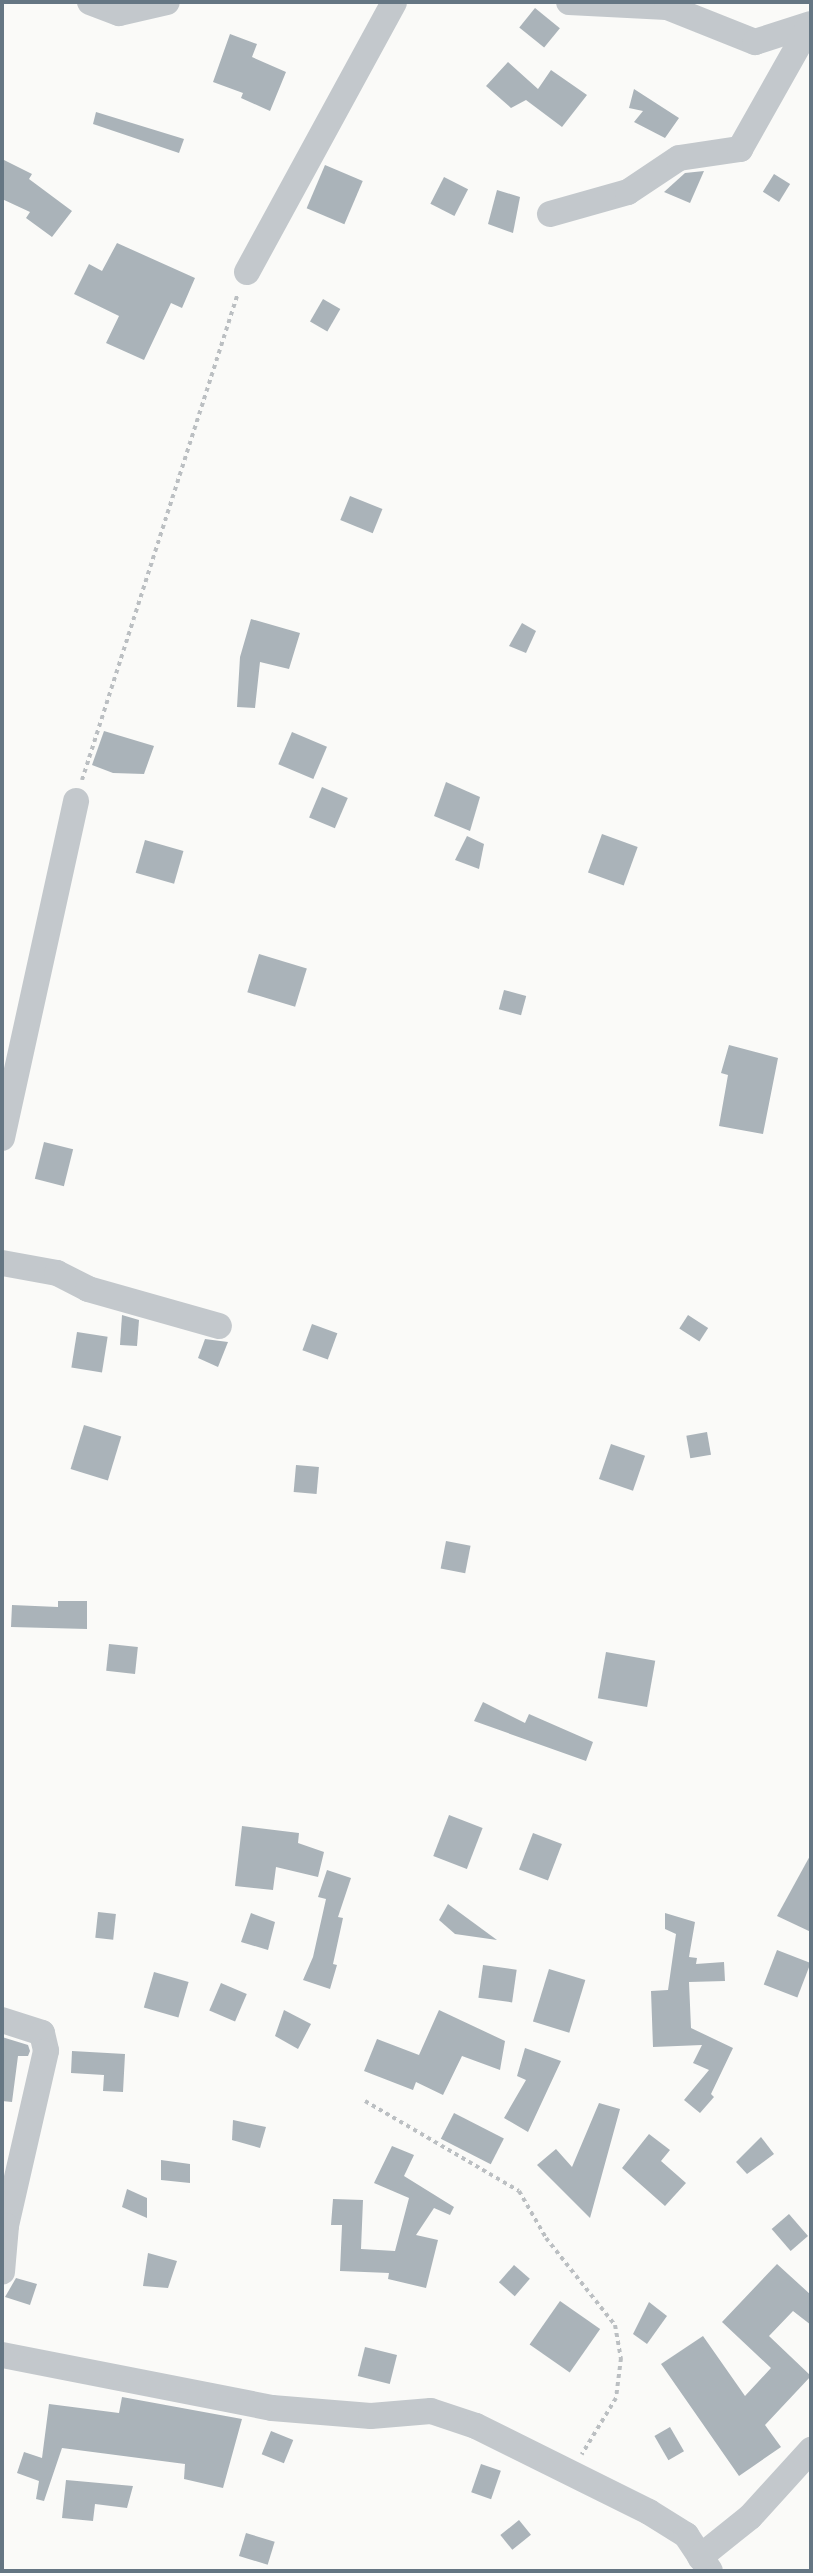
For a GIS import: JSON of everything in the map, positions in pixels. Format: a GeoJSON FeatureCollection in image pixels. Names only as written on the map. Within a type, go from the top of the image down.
{"type":"FeatureCollection","features":[{"type":"Feature","properties":{"kind":"street"},"geometry":{"type":"LineString","coordinates":[[90,2],[119,13],[167,2]]}},
{"type":"Feature","properties":{"kind":"street"},"geometry":{"type":"LineString","coordinates":[[247,272],[394,2]]}},
{"type":"Feature","properties":{"kind":"street"},"geometry":{"type":"LineString","coordinates":[[569,2],[665,5],[755,42],[810,25]]}},
{"type":"Feature","properties":{"kind":"street"},"geometry":{"type":"LineString","coordinates":[[550,214],[628,192],[679,158],[740,149],[810,25]]}},
{"type":"Feature","properties":{"kind":"street"},"geometry":{"type":"LineString","coordinates":[[2,1138],[76,801]]}},
{"type":"Feature","properties":{"kind":"street"},"geometry":{"type":"LineString","coordinates":[[2,1263],[57,1273],[88,1289],[219,1326]]}},
{"type":"Feature","properties":{"kind":"street"},"geometry":{"type":"LineString","coordinates":[[2,2020],[42,2033],[46,2051],[6,2226],[2,2272]]}},
{"type":"Feature","properties":{"kind":"street"},"geometry":{"type":"LineString","coordinates":[[3,2348],[272,2408],[371,2416],[431,2411],[476,2426],[649,2512],[686,2535],[705,2564],[811,2450]]}},
{"type":"Feature","properties":{"kind":"path"},"geometry":{"type":"LineString","coordinates":[[76,801],[230,310],[247,272]]}},
{"type":"Feature","properties":{"kind":"path"},"geometry":{"type":"LineString","coordinates":[[365,2101],[519,2191],[546,2238],[615,2325],[621,2358],[616,2398],[571,2473]]}},
{"type":"Feature","properties":{"kind":"building"},"geometry":{"type":"Polygon","coordinates":[[[535,8],[560,28],[544,48],[519,27],[535,8]]]}},
{"type":"Feature","properties":{"kind":"building"},"geometry":{"type":"Polygon","coordinates":[[[230,34],[257,44],[252,57],[286,72],[270,111],[241,98],[243,93],[213,82],[230,34]]]}},
{"type":"Feature","properties":{"kind":"building"},"geometry":{"type":"Polygon","coordinates":[[[508,62],[538,89],[551,70],[587,95],[562,127],[526,100],[511,108],[486,86],[508,62]]]}},
{"type":"Feature","properties":{"kind":"building"},"geometry":{"type":"Polygon","coordinates":[[[634,89],[679,118],[665,138],[634,122],[643,111],[629,108],[634,89]]]}},
{"type":"Feature","properties":{"kind":"building"},"geometry":{"type":"Polygon","coordinates":[[[96,112],[184,139],[179,153],[93,124],[96,112]]]}},
{"type":"Feature","properties":{"kind":"building"},"geometry":{"type":"Polygon","coordinates":[[[2,159],[32,174],[29,179],[72,211],[52,237],[26,218],[30,212],[2,199],[2,159]]]}},
{"type":"Feature","properties":{"kind":"building"},"geometry":{"type":"Polygon","coordinates":[[[325,165],[363,181],[344,224],[307,208],[325,165]]]}},
{"type":"Feature","properties":{"kind":"building"},"geometry":{"type":"Polygon","coordinates":[[[704,171],[690,203],[664,192],[685,173],[704,171]]]}},
{"type":"Feature","properties":{"kind":"building"},"geometry":{"type":"Polygon","coordinates":[[[774,174],[790,184],[779,202],[763,192],[774,174]]]}},
{"type":"Feature","properties":{"kind":"building"},"geometry":{"type":"Polygon","coordinates":[[[444,177],[468,189],[454,216],[430,204],[444,177]]]}},
{"type":"Feature","properties":{"kind":"building"},"geometry":{"type":"Polygon","coordinates":[[[497,190],[520,197],[513,233],[488,224],[497,190]]]}},
{"type":"Feature","properties":{"kind":"building"},"geometry":{"type":"Polygon","coordinates":[[[117,243],[195,278],[182,308],[171,303],[144,360],[106,343],[119,316],[74,294],[89,264],[102,271],[117,243]]]}},
{"type":"Feature","properties":{"kind":"building"},"geometry":{"type":"Polygon","coordinates":[[[323,299],[340,309],[327,332],[310,322],[323,299]]]}},
{"type":"Feature","properties":{"kind":"building"},"geometry":{"type":"Polygon","coordinates":[[[350,496],[382,509],[373,533],[340,520],[350,496]]]}},
{"type":"Feature","properties":{"kind":"building"},"geometry":{"type":"Polygon","coordinates":[[[251,619],[300,633],[289,669],[260,662],[255,708],[237,707],[240,657],[251,619]]]}},
{"type":"Feature","properties":{"kind":"building"},"geometry":{"type":"Polygon","coordinates":[[[522,623],[536,631],[526,653],[509,646],[522,623]]]}},
{"type":"Feature","properties":{"kind":"building"},"geometry":{"type":"Polygon","coordinates":[[[104,731],[154,746],[144,774],[113,773],[92,765],[104,731]]]}},
{"type":"Feature","properties":{"kind":"building"},"geometry":{"type":"Polygon","coordinates":[[[292,732],[327,747],[313,779],[278,764],[292,732]]]}},
{"type":"Feature","properties":{"kind":"building"},"geometry":{"type":"Polygon","coordinates":[[[446,782],[480,797],[470,831],[434,816],[446,782]]]}},
{"type":"Feature","properties":{"kind":"building"},"geometry":{"type":"Polygon","coordinates":[[[322,787],[348,798],[335,828],[309,817],[322,787]]]}},
{"type":"Feature","properties":{"kind":"building"},"geometry":{"type":"Polygon","coordinates":[[[602,834],[638,847],[624,886],[588,873],[602,834]]]}},
{"type":"Feature","properties":{"kind":"building"},"geometry":{"type":"Polygon","coordinates":[[[467,836],[484,844],[479,869],[455,860],[467,836]]]}},
{"type":"Feature","properties":{"kind":"building"},"geometry":{"type":"Polygon","coordinates":[[[145,840],[183,851],[174,884],[136,873],[145,840]]]}},
{"type":"Feature","properties":{"kind":"building"},"geometry":{"type":"Polygon","coordinates":[[[259,954],[307,969],[295,1007],[247,992],[259,954]]]}},
{"type":"Feature","properties":{"kind":"building"},"geometry":{"type":"Polygon","coordinates":[[[504,990],[526,996],[521,1015],[499,1009],[504,990]]]}},
{"type":"Feature","properties":{"kind":"building"},"geometry":{"type":"Polygon","coordinates":[[[729,1045],[778,1058],[763,1134],[719,1126],[728,1075],[721,1073],[729,1045]]]}},
{"type":"Feature","properties":{"kind":"building"},"geometry":{"type":"Polygon","coordinates":[[[44,1142],[73,1149],[64,1186],[35,1179],[44,1142]]]}},
{"type":"Feature","properties":{"kind":"building"},"geometry":{"type":"Polygon","coordinates":[[[122,1315],[139,1320],[137,1346],[120,1345],[122,1315]]]}},
{"type":"Feature","properties":{"kind":"building"},"geometry":{"type":"Polygon","coordinates":[[[688,1315],[708,1328],[699,1341],[679,1328],[688,1315]]]}},
{"type":"Feature","properties":{"kind":"building"},"geometry":{"type":"Polygon","coordinates":[[[312,1324],[337,1333],[328,1360],[302,1350],[312,1324]]]}},
{"type":"Feature","properties":{"kind":"building"},"geometry":{"type":"Polygon","coordinates":[[[77,1332],[108,1337],[102,1372],[71,1368],[77,1332]]]}},
{"type":"Feature","properties":{"kind":"building"},"geometry":{"type":"Polygon","coordinates":[[[205,1339],[228,1342],[218,1367],[198,1358],[205,1339]]]}},
{"type":"Feature","properties":{"kind":"building"},"geometry":{"type":"Polygon","coordinates":[[[84,1425],[121,1436],[108,1480],[71,1469],[84,1425]]]}},
{"type":"Feature","properties":{"kind":"building"},"geometry":{"type":"Polygon","coordinates":[[[707,1432],[711,1455],[690,1458],[686,1436],[707,1432]]]}},
{"type":"Feature","properties":{"kind":"building"},"geometry":{"type":"Polygon","coordinates":[[[611,1444],[645,1456],[633,1491],[599,1479],[611,1444]]]}},
{"type":"Feature","properties":{"kind":"building"},"geometry":{"type":"Polygon","coordinates":[[[296,1465],[319,1467],[317,1494],[294,1492],[296,1465]]]}},
{"type":"Feature","properties":{"kind":"building"},"geometry":{"type":"Polygon","coordinates":[[[446,1541],[471,1546],[465,1573],[441,1568],[446,1541]]]}},
{"type":"Feature","properties":{"kind":"building"},"geometry":{"type":"Polygon","coordinates":[[[58,1601],[87,1601],[87,1629],[11,1627],[12,1605],[58,1607],[58,1601]]]}},
{"type":"Feature","properties":{"kind":"building"},"geometry":{"type":"Polygon","coordinates":[[[109,1644],[138,1647],[135,1674],[106,1671],[109,1644]]]}},
{"type":"Feature","properties":{"kind":"building"},"geometry":{"type":"Polygon","coordinates":[[[606,1652],[655,1661],[647,1707],[598,1698],[606,1652]]]}},
{"type":"Feature","properties":{"kind":"building"},"geometry":{"type":"Polygon","coordinates":[[[483,1702],[525,1723],[529,1714],[593,1742],[586,1761],[474,1721],[483,1702]]]}},
{"type":"Feature","properties":{"kind":"building"},"geometry":{"type":"Polygon","coordinates":[[[449,1815],[483,1828],[467,1869],[433,1856],[449,1815]]]}},
{"type":"Feature","properties":{"kind":"building"},"geometry":{"type":"Polygon","coordinates":[[[242,1826],[299,1833],[298,1843],[324,1852],[318,1877],[276,1867],[273,1890],[235,1886],[242,1826]]]}},
{"type":"Feature","properties":{"kind":"building"},"geometry":{"type":"Polygon","coordinates":[[[533,1833],[562,1844],[548,1881],[519,1869],[533,1833]]]}},
{"type":"Feature","properties":{"kind":"building"},"geometry":{"type":"Polygon","coordinates":[[[811,1854],[811,1932],[777,1916],[811,1854]]]}},
{"type":"Feature","properties":{"kind":"building"},"geometry":{"type":"Polygon","coordinates":[[[327,1870],[351,1878],[338,1917],[343,1918],[333,1964],[337,1965],[330,1989],[303,1980],[313,1957],[326,1899],[318,1897],[327,1870]]]}},
{"type":"Feature","properties":{"kind":"building"},"geometry":{"type":"Polygon","coordinates":[[[448,1904],[497,1940],[455,1934],[439,1920],[448,1904]]]}},
{"type":"Feature","properties":{"kind":"building"},"geometry":{"type":"Polygon","coordinates":[[[98,1912],[116,1914],[113,1940],[95,1938],[98,1912]]]}},
{"type":"Feature","properties":{"kind":"building"},"geometry":{"type":"Polygon","coordinates":[[[251,1913],[275,1922],[268,1950],[241,1942],[251,1913]]]}},
{"type":"Feature","properties":{"kind":"building"},"geometry":{"type":"Polygon","coordinates":[[[665,1913],[695,1922],[689,1957],[697,1958],[696,1964],[724,1962],[725,1981],[689,1982],[691,2028],[733,2048],[711,2094],[714,2097],[700,2113],[684,2100],[709,2070],[693,2063],[702,2045],[653,2047],[651,1991],[668,1990],[676,1934],[665,1929],[665,1913]]]}},
{"type":"Feature","properties":{"kind":"building"},"geometry":{"type":"Polygon","coordinates":[[[777,1950],[811,1963],[797,1997],[764,1985],[777,1950]]]}},
{"type":"Feature","properties":{"kind":"building"},"geometry":{"type":"Polygon","coordinates":[[[483,1965],[517,1970],[512,2002],[478,1998],[483,1965]]]}},
{"type":"Feature","properties":{"kind":"building"},"geometry":{"type":"Polygon","coordinates":[[[549,1969],[585,1980],[569,2033],[533,2022],[549,1969]]]}},
{"type":"Feature","properties":{"kind":"building"},"geometry":{"type":"Polygon","coordinates":[[[154,1972],[189,1982],[178,2017],[144,2008],[154,1972]]]}},
{"type":"Feature","properties":{"kind":"building"},"geometry":{"type":"Polygon","coordinates":[[[221,1983],[247,1994],[235,2022],[209,2011],[221,1983]]]}},
{"type":"Feature","properties":{"kind":"building"},"geometry":{"type":"Polygon","coordinates":[[[284,2010],[311,2024],[298,2049],[275,2036],[284,2010]]]}},
{"type":"Feature","properties":{"kind":"building"},"geometry":{"type":"Polygon","coordinates":[[[439,2010],[505,2041],[500,2070],[462,2056],[443,2095],[416,2082],[413,2090],[364,2071],[377,2039],[419,2055],[439,2010]]]}},
{"type":"Feature","properties":{"kind":"building"},"geometry":{"type":"Polygon","coordinates":[[[2,2037],[28,2045],[30,2051],[28,2056],[18,2056],[12,2102],[2,2101],[2,2037]]]}},
{"type":"Feature","properties":{"kind":"building"},"geometry":{"type":"Polygon","coordinates":[[[525,2048],[561,2061],[528,2132],[504,2118],[526,2080],[517,2076],[525,2048]]]}},
{"type":"Feature","properties":{"kind":"building"},"geometry":{"type":"Polygon","coordinates":[[[72,2051],[125,2054],[123,2092],[103,2091],[104,2075],[71,2073],[72,2051]]]}},
{"type":"Feature","properties":{"kind":"building"},"geometry":{"type":"Polygon","coordinates":[[[599,2103],[620,2109],[590,2218],[537,2165],[556,2149],[572,2167],[599,2103]]]}},
{"type":"Feature","properties":{"kind":"building"},"geometry":{"type":"Polygon","coordinates":[[[454,2113],[504,2138],[491,2164],[441,2139],[454,2113]]]}},
{"type":"Feature","properties":{"kind":"building"},"geometry":{"type":"Polygon","coordinates":[[[233,2120],[266,2127],[260,2148],[232,2140],[233,2120]]]}},
{"type":"Feature","properties":{"kind":"building"},"geometry":{"type":"Polygon","coordinates":[[[649,2134],[670,2150],[661,2161],[686,2183],[665,2206],[622,2168],[649,2134]]]}},
{"type":"Feature","properties":{"kind":"building"},"geometry":{"type":"Polygon","coordinates":[[[761,2137],[774,2154],[747,2174],[736,2162],[761,2137]]]}},
{"type":"Feature","properties":{"kind":"building"},"geometry":{"type":"Polygon","coordinates":[[[392,2146],[414,2155],[404,2176],[454,2207],[450,2215],[434,2208],[416,2235],[438,2240],[426,2288],[388,2279],[389,2273],[340,2271],[342,2225],[331,2225],[333,2199],[363,2200],[361,2249],[395,2251],[409,2198],[374,2183],[392,2146]]]}},
{"type":"Feature","properties":{"kind":"building"},"geometry":{"type":"Polygon","coordinates":[[[161,2160],[190,2164],[190,2183],[161,2180],[161,2160]]]}},
{"type":"Feature","properties":{"kind":"building"},"geometry":{"type":"Polygon","coordinates":[[[127,2189],[147,2198],[147,2218],[122,2207],[127,2189]]]}},
{"type":"Feature","properties":{"kind":"building"},"geometry":{"type":"Polygon","coordinates":[[[789,2214],[808,2236],[791,2251],[772,2229],[789,2214]]]}},
{"type":"Feature","properties":{"kind":"building"},"geometry":{"type":"Polygon","coordinates":[[[148,2253],[177,2261],[168,2288],[143,2286],[148,2253]]]}},
{"type":"Feature","properties":{"kind":"building"},"geometry":{"type":"Polygon","coordinates":[[[777,2264],[811,2295],[811,2325],[793,2311],[769,2336],[811,2376],[765,2425],[781,2447],[739,2476],[661,2364],[703,2336],[745,2396],[771,2368],[722,2322],[777,2264]]]}},
{"type":"Feature","properties":{"kind":"building"},"geometry":{"type":"Polygon","coordinates":[[[514,2265],[530,2279],[515,2296],[499,2282],[514,2265]]]}},
{"type":"Feature","properties":{"kind":"building"},"geometry":{"type":"Polygon","coordinates":[[[16,2278],[37,2284],[30,2305],[5,2297],[16,2278]]]}},
{"type":"Feature","properties":{"kind":"building"},"geometry":{"type":"Polygon","coordinates":[[[560,2301],[600,2329],[570,2373],[530,2344],[560,2301]]]}},
{"type":"Feature","properties":{"kind":"building"},"geometry":{"type":"Polygon","coordinates":[[[649,2302],[667,2316],[647,2344],[633,2334],[649,2302]]]}},
{"type":"Feature","properties":{"kind":"building"},"geometry":{"type":"Polygon","coordinates":[[[365,2347],[397,2355],[390,2384],[358,2376],[365,2347]]]}},
{"type":"Feature","properties":{"kind":"building"},"geometry":{"type":"Polygon","coordinates":[[[122,2397],[242,2419],[223,2488],[184,2479],[185,2464],[62,2448],[44,2501],[36,2499],[39,2481],[17,2473],[24,2452],[42,2458],[49,2404],[119,2413],[122,2397]]]}},
{"type":"Feature","properties":{"kind":"building"},"geometry":{"type":"Polygon","coordinates":[[[670,2427],[684,2451],[668,2460],[654,2436],[670,2427]]]}},
{"type":"Feature","properties":{"kind":"building"},"geometry":{"type":"Polygon","coordinates":[[[271,2431],[293,2440],[284,2463],[262,2454],[271,2431]]]}},
{"type":"Feature","properties":{"kind":"building"},"geometry":{"type":"Polygon","coordinates":[[[481,2464],[501,2471],[491,2499],[471,2492],[481,2464]]]}},
{"type":"Feature","properties":{"kind":"building"},"geometry":{"type":"Polygon","coordinates":[[[66,2480],[133,2486],[127,2508],[95,2504],[93,2521],[62,2518],[66,2480]]]}},
{"type":"Feature","properties":{"kind":"building"},"geometry":{"type":"Polygon","coordinates":[[[519,2520],[531,2535],[512,2550],[500,2535],[519,2520]]]}},
{"type":"Feature","properties":{"kind":"building"},"geometry":{"type":"Polygon","coordinates":[[[246,2533],[275,2542],[268,2565],[239,2556],[246,2533]]]}}]}
